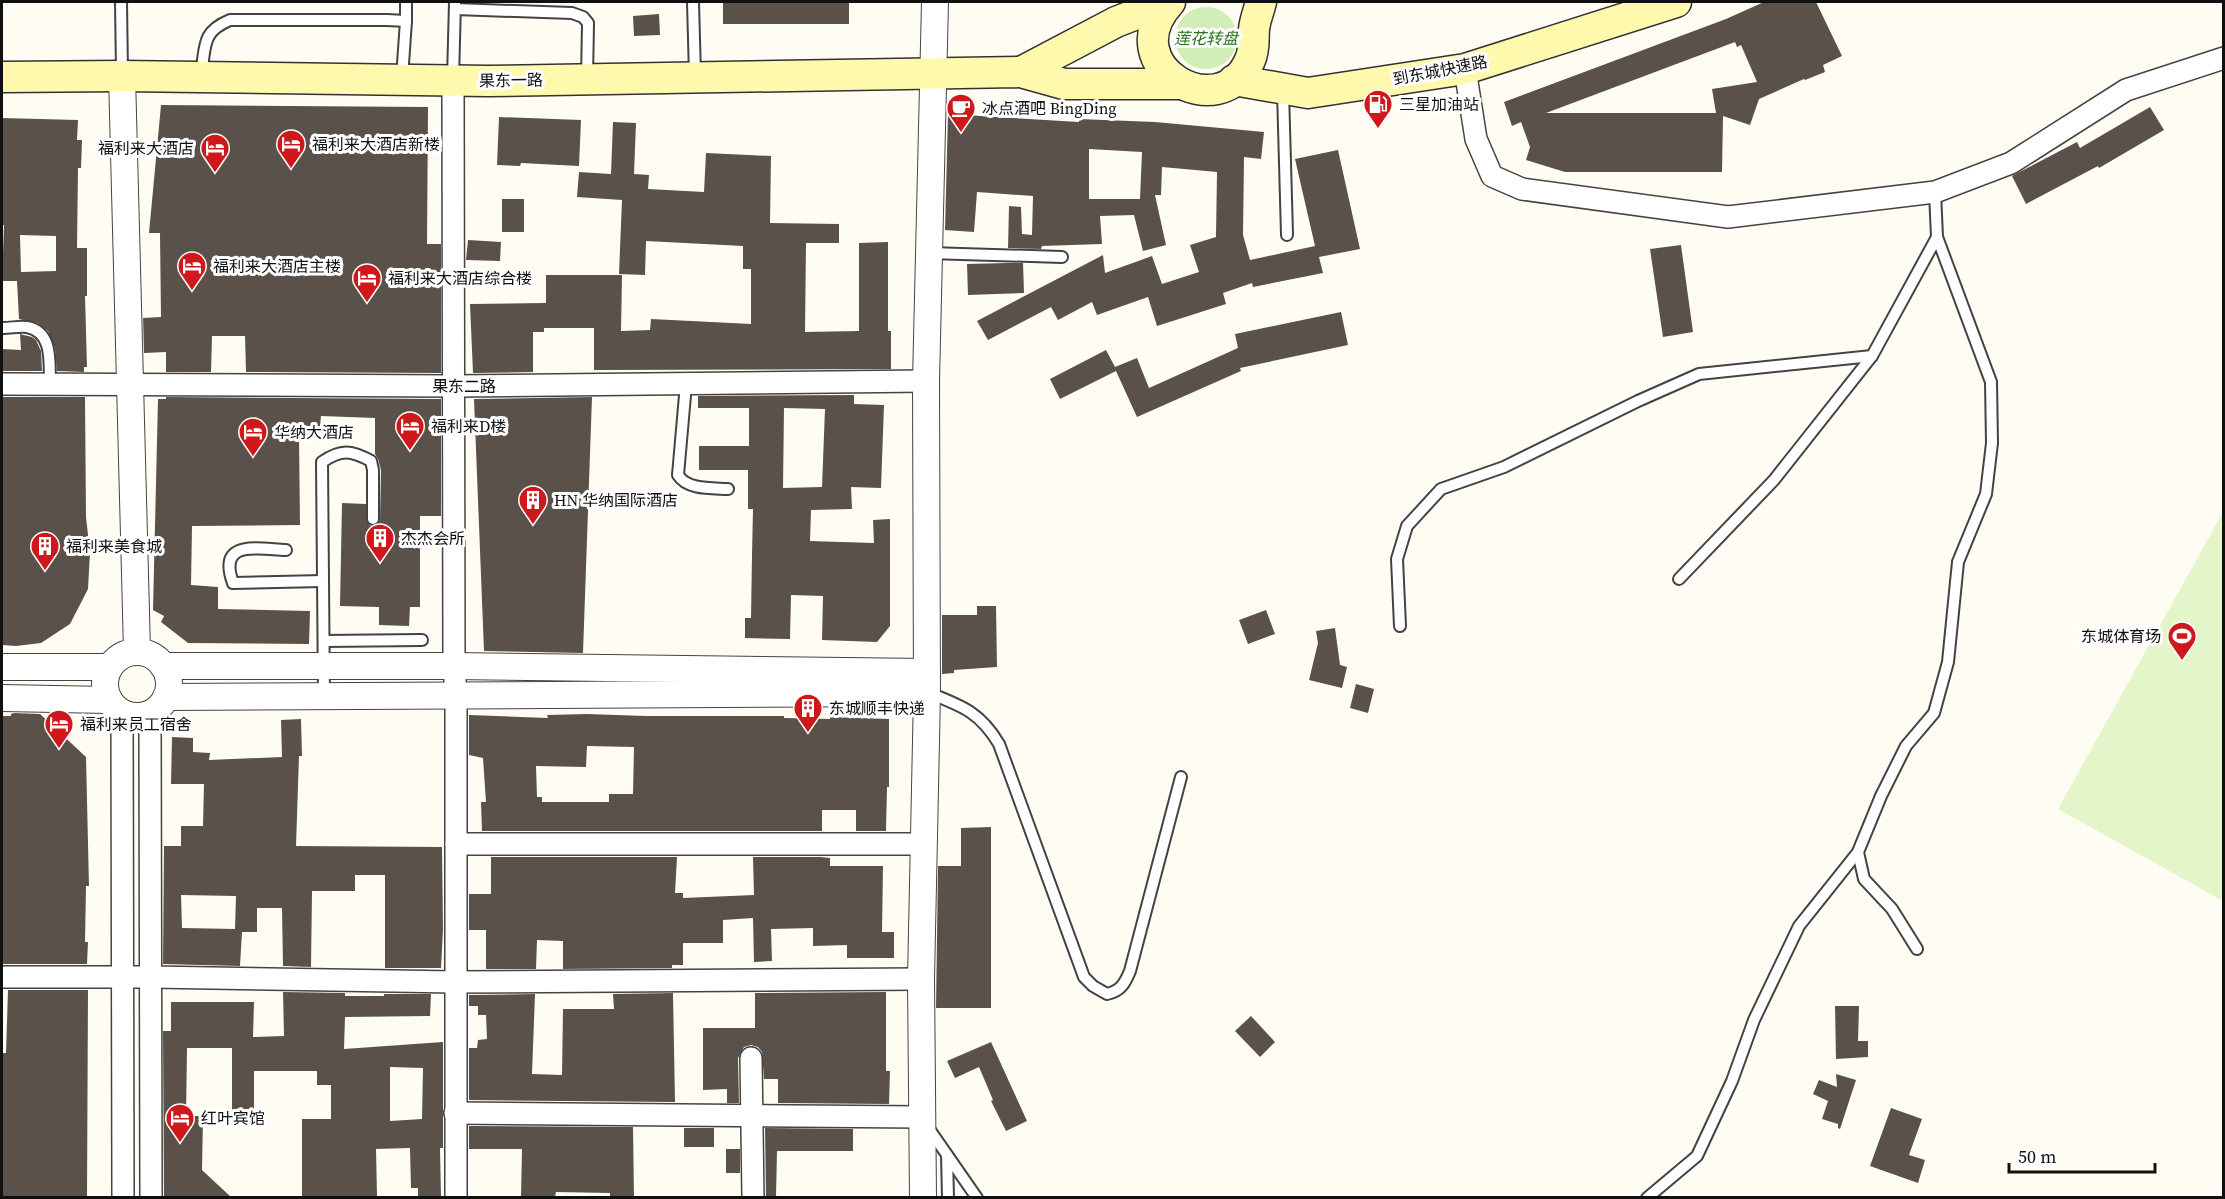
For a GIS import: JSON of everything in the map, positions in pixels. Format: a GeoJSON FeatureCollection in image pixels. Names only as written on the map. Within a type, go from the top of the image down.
{"type":"FeatureCollection","features":[{"type":"Feature","properties":{"kind":"main road"},"geometry":{"type":"LineString","coordinates":[[1021,72],[1116,22],[1168,2]]}},
{"type":"Feature","properties":{"kind":"main road"},"geometry":{"type":"LineString","coordinates":[[1168,2],[1154,28],[1153,44],[1157,60],[1166,74],[1179,84],[1195,90],[1211,90],[1227,85],[1241,75],[1250,61],[1255,45],[1258,15],[1248,12],[1238,2]]}},
{"type":"Feature","properties":{"kind":"main road","name":"到东城快速路"},"geometry":{"type":"LineString","coordinates":[[1234,80],[1308,93],[1465,69],[1676,2]]}},
{"type":"Feature","properties":{"kind":"main road","name":"果东一路"},"geometry":{"type":"LineString","coordinates":[[2,77],[453,80],[1021,72]]}},
{"type":"Feature","properties":{"kind":"main road"},"geometry":{"type":"LineString","coordinates":[[1021,72],[1064,84],[1179,84]]}},
{"type":"Feature","properties":{"kind":"street"},"geometry":{"type":"LineString","coordinates":[[923,1197],[921,979],[927,682],[926,381],[935,2]]}},
{"type":"Feature","properties":{"kind":"street"},"geometry":{"type":"LineString","coordinates":[[1465,69],[1476,139],[1491,176],[1522,189],[1728,218],[1935,192],[2011,163],[2126,90],[2223,58]]}},
{"type":"Feature","properties":{"kind":"street"},"geometry":{"type":"LineString","coordinates":[[122,76],[137,651]]}},
{"type":"Feature","properties":{"kind":"street"},"geometry":{"type":"LineString","coordinates":[[453,80],[456,1197]]}},
{"type":"Feature","properties":{"kind":"street","name":"果东二路"},"geometry":{"type":"LineString","coordinates":[[2,384],[454,386],[926,381]]}},
{"type":"Feature","properties":{"kind":"street"},"geometry":{"type":"LineString","coordinates":[[123,1197],[123,877],[116,706],[105,690],[105,679],[109,667],[116,659],[126,653],[137,651],[156,658],[168,676],[168,687],[158,705],[151,876],[152,1197]]}},
{"type":"Feature","properties":{"kind":"street"},"geometry":{"type":"LineString","coordinates":[[163,666],[454,666],[927,682]]}},
{"type":"Feature","properties":{"kind":"street"},"geometry":{"type":"LineString","coordinates":[[2,667],[109,667]]}},
{"type":"Feature","properties":{"kind":"street"},"geometry":{"type":"LineString","coordinates":[[2,698],[116,706],[139,716],[158,705],[324,697],[927,682]]}},
{"type":"Feature","properties":{"kind":"street"},"geometry":{"type":"LineString","coordinates":[[456,844],[924,844]]}},
{"type":"Feature","properties":{"kind":"street"},"geometry":{"type":"LineString","coordinates":[[123,877],[151,876]]}},
{"type":"Feature","properties":{"kind":"street"},"geometry":{"type":"LineString","coordinates":[[2,977],[455,982],[921,979]]}},
{"type":"Feature","properties":{"kind":"street"},"geometry":{"type":"LineString","coordinates":[[751,1058],[753,1197]]}},
{"type":"Feature","properties":{"kind":"street"},"geometry":{"type":"LineString","coordinates":[[455,1113],[921,1117]]}},
{"type":"Feature","properties":{"kind":"lane"},"geometry":{"type":"LineString","coordinates":[[121,2],[122,76]]}},
{"type":"Feature","properties":{"kind":"lane"},"geometry":{"type":"LineString","coordinates":[[402,79],[406,2]]}},
{"type":"Feature","properties":{"kind":"lane"},"geometry":{"type":"LineString","coordinates":[[693,2],[694,77]]}},
{"type":"Feature","properties":{"kind":"lane"},"geometry":{"type":"LineString","coordinates":[[453,80],[455,5],[548,7],[583,17],[588,23],[587,79]]}},
{"type":"Feature","properties":{"kind":"lane"},"geometry":{"type":"LineString","coordinates":[[200,77],[208,34],[218,25],[230,20],[406,21]]}},
{"type":"Feature","properties":{"kind":"lane"},"geometry":{"type":"LineString","coordinates":[[1283,88],[1287,235]]}},
{"type":"Feature","properties":{"kind":"lane"},"geometry":{"type":"LineString","coordinates":[[1647,1197],[1697,1156],[1732,1081],[1754,1020],[1798,926],[1858,852],[1881,796],[1906,746],[1934,713],[1948,662],[1958,562],[1986,494],[1992,442],[1991,382],[1937,237],[1935,192]]}},
{"type":"Feature","properties":{"kind":"lane"},"geometry":{"type":"LineString","coordinates":[[1679,579],[1774,480],[1872,356],[1937,237]]}},
{"type":"Feature","properties":{"kind":"lane"},"geometry":{"type":"LineString","coordinates":[[928,252],[1062,257]]}},
{"type":"Feature","properties":{"kind":"lane"},"geometry":{"type":"LineString","coordinates":[[3,328],[28,327],[39,332],[47,341],[50,384]]}},
{"type":"Feature","properties":{"kind":"lane"},"geometry":{"type":"LineString","coordinates":[[1400,626],[1397,559],[1407,526],[1442,489],[1504,467],[1638,401],[1699,374],[1872,356]]}},
{"type":"Feature","properties":{"kind":"lane"},"geometry":{"type":"LineString","coordinates":[[686,384],[678,475],[681,481],[689,485],[728,489]]}},
{"type":"Feature","properties":{"kind":"lane"},"geometry":{"type":"LineString","coordinates":[[324,697],[322,462],[334,454],[348,452],[371,461],[373,519]]}},
{"type":"Feature","properties":{"kind":"lane"},"geometry":{"type":"LineString","coordinates":[[286,550],[241,549],[231,557],[228,570],[233,583],[323,581]]}},
{"type":"Feature","properties":{"kind":"lane"},"geometry":{"type":"LineString","coordinates":[[324,641],[422,640]]}},
{"type":"Feature","properties":{"kind":"lane"},"geometry":{"type":"LineString","coordinates":[[927,682],[989,727],[999,744],[1084,976],[1093,986],[1107,994],[1117,992],[1125,983],[1130,970],[1181,777]]}},
{"type":"Feature","properties":{"kind":"lane"},"geometry":{"type":"LineString","coordinates":[[1858,852],[1864,879],[1892,909],[1917,949]]}},
{"type":"Feature","properties":{"kind":"lane"},"geometry":{"type":"LineString","coordinates":[[921,1117],[977,1197]]}},
{"type":"Feature","properties":{"kind":"lane"},"geometry":{"type":"LineString","coordinates":[[947,1155],[948,1197]]}},
{"type":"Feature","properties":{"kind":"green space","name":"莲花转盘"},"geometry":{"type":"Polygon","coordinates":[[[1206,7],[1223,12],[1228,16],[1232,21],[1237,38],[1232,55],[1228,60],[1223,64],[1206,69],[1189,64],[1184,60],[1180,55],[1175,38],[1180,21],[1184,16],[1189,12],[1206,7]]]}},
{"type":"Feature","properties":{"kind":"green space","name":"东城体育场"},"geometry":{"type":"Polygon","coordinates":[[[2223,512],[2223,901],[2058,809],[2223,512]]]}},
{"type":"Feature","properties":{"kind":"building"},"geometry":{"type":"Polygon","coordinates":[[[723,2],[849,2],[849,24],[723,24],[723,2]]]}},
{"type":"Feature","properties":{"kind":"building"},"geometry":{"type":"Polygon","coordinates":[[[1764,2],[1816,2],[1842,56],[1823,65],[1825,72],[1759,99],[1750,125],[1723,116],[1722,172],[1565,172],[1526,160],[1530,147],[1521,122],[1512,126],[1504,102],[1726,19],[1764,2]],[[1735,42],[1546,113],[1716,113],[1712,89],[1757,82],[1741,45],[1737,47],[1735,42]]]}},
{"type":"Feature","properties":{"kind":"building"},"geometry":{"type":"Polygon","coordinates":[[[659,14],[660,35],[634,36],[633,16],[659,14]]]}},
{"type":"Feature","properties":{"kind":"building"},"geometry":{"type":"Polygon","coordinates":[[[161,105],[428,107],[427,244],[441,244],[441,373],[246,372],[245,336],[212,336],[211,372],[166,372],[166,352],[144,353],[143,318],[161,317],[160,233],[149,233],[161,105]]]}},
{"type":"Feature","properties":{"kind":"building"},"geometry":{"type":"Polygon","coordinates":[[[2150,107],[2164,130],[2099,168],[2098,166],[2026,204],[2012,176],[2077,142],[2080,148],[2150,107]]]}},
{"type":"Feature","properties":{"kind":"building"},"geometry":{"type":"Polygon","coordinates":[[[948,114],[1079,122],[1079,119],[1155,122],[1264,132],[1261,159],[1244,157],[1243,235],[1250,260],[1315,246],[1295,159],[1338,150],[1360,249],[1319,257],[1323,273],[1253,287],[1252,283],[1223,293],[1226,304],[1157,326],[1148,297],[1097,315],[1092,302],[1058,320],[1051,307],[988,340],[977,321],[1103,255],[1105,273],[1152,256],[1162,284],[1199,272],[1190,245],[1216,237],[1217,172],[1162,167],[1161,195],[1155,195],[1166,245],[1143,251],[1134,215],[1100,216],[1102,244],[1042,246],[1041,249],[1008,248],[1009,206],[1021,207],[1022,234],[1032,235],[1033,196],[977,192],[974,232],[945,230],[948,114]],[[1089,149],[1089,199],[1140,199],[1142,152],[1089,149]]]}},
{"type":"Feature","properties":{"kind":"building"},"geometry":{"type":"Polygon","coordinates":[[[499,117],[581,120],[579,166],[521,163],[520,166],[497,165],[499,117]]]}},
{"type":"Feature","properties":{"kind":"building"},"geometry":{"type":"Polygon","coordinates":[[[2,118],[78,120],[77,140],[82,140],[81,168],[78,168],[77,248],[87,248],[87,296],[85,296],[87,367],[84,367],[84,372],[57,371],[55,348],[48,331],[38,323],[19,319],[17,281],[2,281],[4,225],[2,225],[2,118]],[[20,235],[21,272],[56,271],[56,236],[20,235]]]}},
{"type":"Feature","properties":{"kind":"building"},"geometry":{"type":"Polygon","coordinates":[[[613,122],[636,123],[634,174],[649,175],[648,189],[704,192],[706,153],[771,156],[770,223],[839,224],[839,243],[806,243],[805,332],[859,331],[859,243],[888,242],[888,331],[891,331],[891,369],[594,370],[594,328],[544,328],[544,332],[533,332],[533,372],[473,373],[470,304],[546,303],[546,275],[622,275],[621,331],[650,330],[651,319],[751,324],[751,269],[743,269],[743,246],[646,241],[645,275],[619,274],[622,200],[577,197],[579,172],[611,174],[613,122]]]}},
{"type":"Feature","properties":{"kind":"building"},"geometry":{"type":"Polygon","coordinates":[[[502,199],[524,199],[524,232],[502,232],[502,199]]]}},
{"type":"Feature","properties":{"kind":"building"},"geometry":{"type":"Polygon","coordinates":[[[468,240],[501,242],[500,261],[466,260],[468,240]]]}},
{"type":"Feature","properties":{"kind":"building"},"geometry":{"type":"Polygon","coordinates":[[[1681,245],[1693,332],[1663,337],[1650,249],[1681,245]]]}},
{"type":"Feature","properties":{"kind":"building"},"geometry":{"type":"Polygon","coordinates":[[[1023,263],[1024,293],[968,295],[967,264],[1023,263]]]}},
{"type":"Feature","properties":{"kind":"building"},"geometry":{"type":"Polygon","coordinates":[[[1341,312],[1348,345],[1240,368],[1241,371],[1137,417],[1116,371],[1060,399],[1050,379],[1106,350],[1115,367],[1137,358],[1149,388],[1238,348],[1235,334],[1341,312]]]}},
{"type":"Feature","properties":{"kind":"building"},"geometry":{"type":"Polygon","coordinates":[[[20,334],[36,340],[41,351],[42,371],[2,371],[2,349],[21,350],[20,334]]]}},
{"type":"Feature","properties":{"kind":"building"},"geometry":{"type":"Polygon","coordinates":[[[854,395],[854,404],[884,405],[881,488],[851,487],[852,509],[811,510],[810,541],[874,543],[873,520],[890,519],[890,626],[877,642],[822,640],[823,596],[791,595],[790,639],[745,638],[745,618],[751,618],[753,509],[748,509],[748,470],[699,470],[699,446],[749,446],[749,408],[698,408],[698,396],[854,395]],[[784,408],[783,488],[822,487],[825,409],[784,408]]]}},
{"type":"Feature","properties":{"kind":"building"},"geometry":{"type":"Polygon","coordinates":[[[2,397],[85,397],[86,517],[90,552],[88,589],[70,624],[41,643],[16,646],[2,645],[2,397]]]}},
{"type":"Feature","properties":{"kind":"building"},"geometry":{"type":"Polygon","coordinates":[[[166,397],[441,399],[441,516],[420,516],[420,607],[410,607],[409,626],[379,625],[379,607],[340,606],[342,503],[366,504],[366,520],[370,526],[377,525],[380,520],[381,470],[375,454],[375,418],[321,416],[319,437],[299,436],[300,525],[192,526],[191,585],[218,587],[218,609],[310,611],[309,644],[188,643],[161,622],[164,616],[153,610],[158,399],[166,399],[166,397]]]}},
{"type":"Feature","properties":{"kind":"building","name":"HN 华纳国际酒店"},"geometry":{"type":"Polygon","coordinates":[[[592,397],[583,653],[484,651],[474,399],[592,397]]]}},
{"type":"Feature","properties":{"kind":"building"},"geometry":{"type":"Polygon","coordinates":[[[977,606],[996,606],[997,667],[954,670],[954,673],[942,674],[942,615],[977,615],[977,606]]]}},
{"type":"Feature","properties":{"kind":"building"},"geometry":{"type":"Polygon","coordinates":[[[1266,610],[1275,634],[1248,644],[1239,620],[1266,610]]]}},
{"type":"Feature","properties":{"kind":"building"},"geometry":{"type":"Polygon","coordinates":[[[1335,628],[1340,665],[1347,667],[1342,688],[1309,680],[1318,643],[1316,631],[1335,628]]]}},
{"type":"Feature","properties":{"kind":"building"},"geometry":{"type":"Polygon","coordinates":[[[1356,684],[1374,689],[1368,713],[1350,708],[1356,684]]]}},
{"type":"Feature","properties":{"kind":"building"},"geometry":{"type":"Polygon","coordinates":[[[14,713],[40,714],[86,757],[89,886],[86,886],[87,964],[2,964],[2,716],[11,716],[14,713]]]}},
{"type":"Feature","properties":{"kind":"building"},"geometry":{"type":"Polygon","coordinates":[[[469,715],[548,718],[547,715],[889,719],[889,787],[887,787],[886,831],[856,831],[856,810],[822,810],[822,831],[482,831],[481,802],[486,802],[483,758],[469,755],[469,715]],[[587,746],[586,767],[536,766],[537,797],[542,797],[542,802],[609,802],[609,794],[633,794],[634,747],[587,746]]]}},
{"type":"Feature","properties":{"kind":"building"},"geometry":{"type":"Polygon","coordinates":[[[301,719],[302,756],[299,756],[296,846],[442,847],[441,968],[385,968],[385,875],[355,875],[355,891],[312,891],[311,967],[283,966],[282,908],[257,908],[257,932],[242,932],[240,966],[163,964],[164,846],[181,846],[181,826],[203,826],[204,784],[171,784],[172,737],[193,738],[193,752],[210,753],[209,760],[282,757],[281,720],[301,719]],[[181,895],[182,928],[235,929],[236,896],[181,895]]]}},
{"type":"Feature","properties":{"kind":"building"},"geometry":{"type":"Polygon","coordinates":[[[991,827],[991,1008],[936,1008],[938,866],[961,866],[961,828],[991,827]]]}},
{"type":"Feature","properties":{"kind":"building"},"geometry":{"type":"Polygon","coordinates":[[[491,857],[677,857],[675,893],[683,893],[683,898],[754,895],[753,857],[821,857],[830,858],[830,866],[883,866],[882,932],[894,932],[894,958],[847,958],[847,945],[813,946],[813,928],[771,929],[772,961],[754,962],[753,918],[723,920],[723,943],[683,943],[683,965],[672,965],[672,968],[563,969],[563,941],[537,940],[536,969],[486,969],[486,930],[469,930],[469,894],[491,894],[491,857]]]}},
{"type":"Feature","properties":{"kind":"building"},"geometry":{"type":"Polygon","coordinates":[[[8,990],[88,990],[87,1197],[2,1197],[2,1053],[6,1053],[8,990]]]}},
{"type":"Feature","properties":{"kind":"building"},"geometry":{"type":"Polygon","coordinates":[[[283,992],[345,993],[345,996],[431,994],[430,1016],[345,1017],[344,1049],[443,1042],[441,1197],[418,1197],[418,1188],[411,1188],[410,1148],[376,1149],[377,1196],[302,1197],[302,1119],[331,1119],[331,1085],[317,1085],[317,1071],[254,1071],[254,1113],[232,1114],[232,1048],[187,1048],[186,1116],[203,1116],[202,1170],[231,1197],[164,1197],[163,1031],[171,1031],[171,1002],[254,1002],[253,1037],[284,1036],[283,992]],[[390,1067],[390,1121],[422,1119],[423,1068],[390,1067]]]}},
{"type":"Feature","properties":{"kind":"building"},"geometry":{"type":"Polygon","coordinates":[[[886,992],[886,1071],[890,1071],[889,1104],[778,1103],[778,1079],[764,1079],[762,1052],[758,1047],[751,1045],[744,1047],[738,1058],[739,1103],[727,1103],[727,1089],[703,1090],[703,1028],[755,1028],[755,993],[886,992]]]}},
{"type":"Feature","properties":{"kind":"building"},"geometry":{"type":"Polygon","coordinates":[[[673,993],[675,1102],[469,1100],[469,1048],[477,1048],[478,1040],[487,1039],[486,1015],[478,1015],[478,1006],[469,1006],[469,995],[535,994],[532,1074],[562,1075],[563,1009],[614,1009],[613,994],[673,993]]]}},
{"type":"Feature","properties":{"kind":"building"},"geometry":{"type":"Polygon","coordinates":[[[1835,1006],[1859,1006],[1858,1041],[1868,1041],[1868,1057],[1836,1059],[1835,1006]]]}},
{"type":"Feature","properties":{"kind":"building"},"geometry":{"type":"Polygon","coordinates":[[[1251,1016],[1275,1042],[1260,1057],[1235,1031],[1251,1016]]]}},
{"type":"Feature","properties":{"kind":"building"},"geometry":{"type":"Polygon","coordinates":[[[991,1042],[1027,1121],[1006,1131],[991,1101],[993,1100],[979,1067],[955,1078],[947,1061],[991,1042]]]}},
{"type":"Feature","properties":{"kind":"building"},"geometry":{"type":"Polygon","coordinates":[[[1836,1074],[1856,1080],[1840,1129],[1838,1124],[1822,1119],[1828,1101],[1813,1094],[1819,1080],[1837,1087],[1836,1074]]]}},
{"type":"Feature","properties":{"kind":"building"},"geometry":{"type":"Polygon","coordinates":[[[1891,1108],[1922,1119],[1909,1155],[1925,1160],[1918,1183],[1870,1166],[1891,1108]]]}},
{"type":"Feature","properties":{"kind":"building"},"geometry":{"type":"Polygon","coordinates":[[[469,1126],[633,1127],[634,1197],[610,1197],[610,1193],[556,1192],[555,1197],[521,1197],[522,1149],[469,1149],[469,1126]]]}},
{"type":"Feature","properties":{"kind":"building"},"geometry":{"type":"Polygon","coordinates":[[[684,1128],[714,1128],[714,1147],[684,1147],[684,1128]]]}},
{"type":"Feature","properties":{"kind":"building"},"geometry":{"type":"Polygon","coordinates":[[[765,1128],[853,1129],[853,1151],[777,1151],[776,1197],[766,1197],[765,1128]]]}},
{"type":"Feature","properties":{"kind":"building"},"geometry":{"type":"Polygon","coordinates":[[[726,1149],[740,1149],[740,1173],[726,1173],[726,1149]]]}},
{"type":"Feature","properties":{"kind":"place","name":"三星加油站"},"geometry":{"type":"Point","coordinates":[1378,130]}},
{"type":"Feature","properties":{"kind":"place","name":"冰点酒吧 BingDing"},"geometry":{"type":"Point","coordinates":[961,134]}},
{"type":"Feature","properties":{"kind":"place","name":"福利来大酒店新楼"},"geometry":{"type":"Point","coordinates":[291,170]}},
{"type":"Feature","properties":{"kind":"place","name":"福利来大酒店"},"geometry":{"type":"Point","coordinates":[215,174]}},
{"type":"Feature","properties":{"kind":"place","name":"福利来大酒店主楼"},"geometry":{"type":"Point","coordinates":[192,292]}},
{"type":"Feature","properties":{"kind":"place","name":"福利来大酒店综合楼"},"geometry":{"type":"Point","coordinates":[367,304]}},
{"type":"Feature","properties":{"kind":"place","name":"福利来D楼"},"geometry":{"type":"Point","coordinates":[410,452]}},
{"type":"Feature","properties":{"kind":"place","name":"华纳大酒店"},"geometry":{"type":"Point","coordinates":[253,458]}},
{"type":"Feature","properties":{"kind":"place","name":"HN 华纳国际酒店"},"geometry":{"type":"Point","coordinates":[533,526]}},
{"type":"Feature","properties":{"kind":"place","name":"杰杰会所"},"geometry":{"type":"Point","coordinates":[380,564]}},
{"type":"Feature","properties":{"kind":"place","name":"福利来美食城"},"geometry":{"type":"Point","coordinates":[45,572]}},
{"type":"Feature","properties":{"kind":"place","name":"东城体育场"},"geometry":{"type":"Point","coordinates":[2182,662]}},
{"type":"Feature","properties":{"kind":"place","name":"东城顺丰快递"},"geometry":{"type":"Point","coordinates":[808,734]}},
{"type":"Feature","properties":{"kind":"place","name":"福利来员工宿舍"},"geometry":{"type":"Point","coordinates":[59,750]}},
{"type":"Feature","properties":{"kind":"place","name":"红叶宾馆"},"geometry":{"type":"Point","coordinates":[180,1144]}}]}
